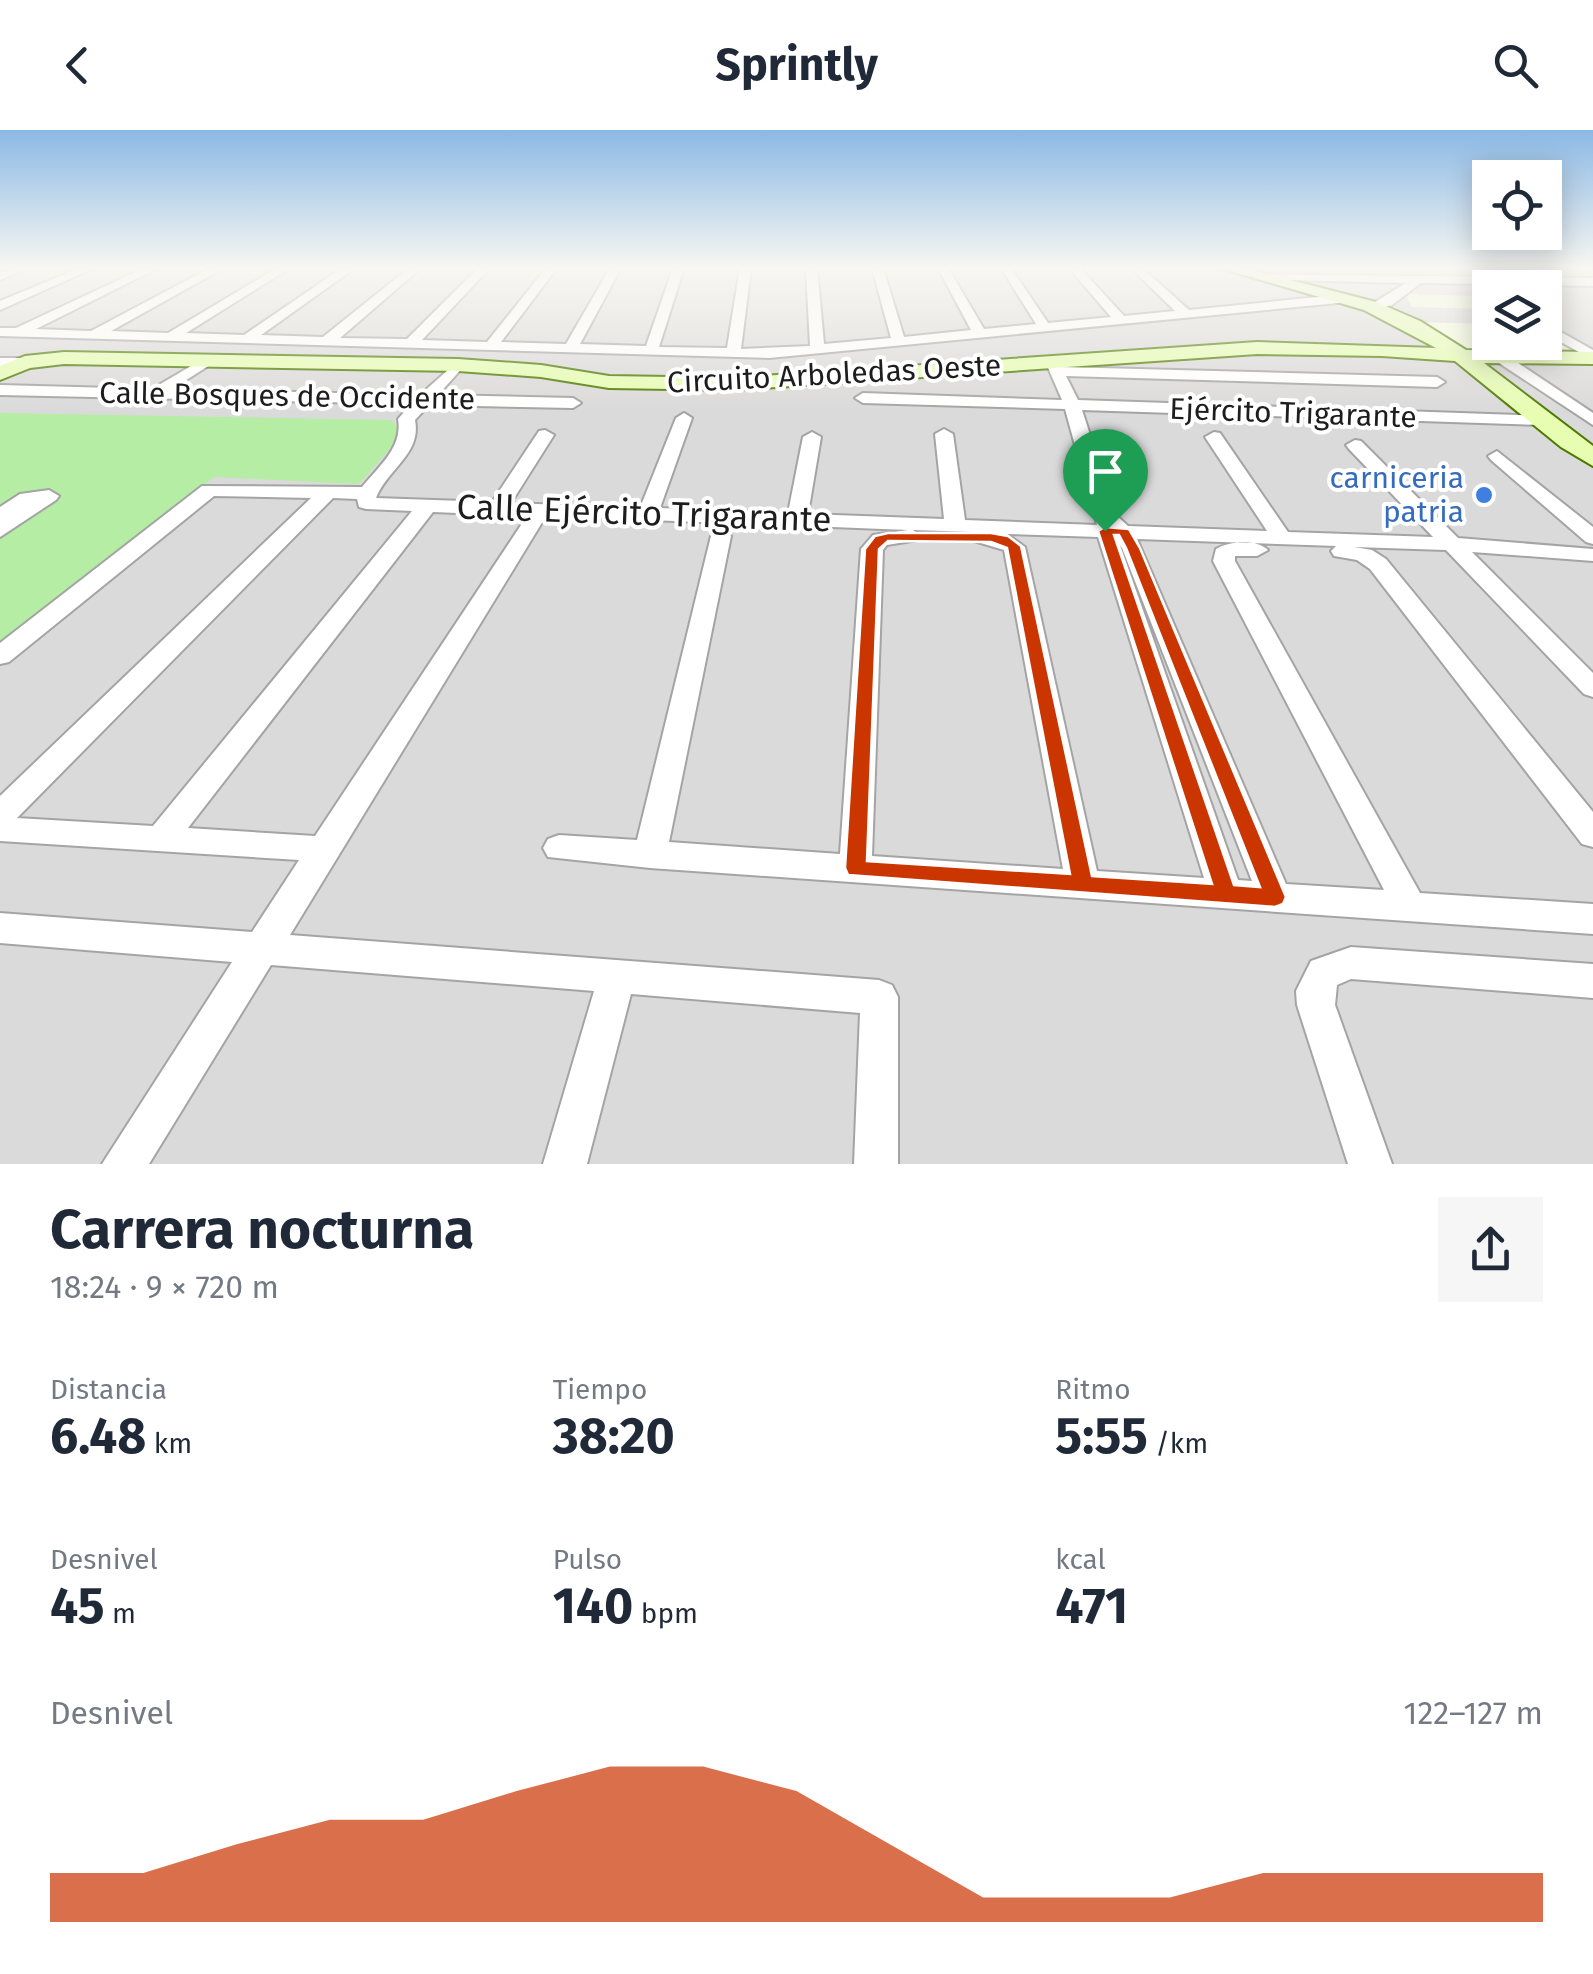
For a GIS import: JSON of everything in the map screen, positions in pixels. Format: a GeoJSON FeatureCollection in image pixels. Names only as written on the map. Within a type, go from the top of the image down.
{"type":"FeatureCollection","features":[{"type":"Feature","properties":{"kind":"street"},"geometry":{"type":"LineString","coordinates":[[18,332],[51,316]]}},
{"type":"Feature","properties":{"kind":"street"},"geometry":{"type":"LineString","coordinates":[[93,334],[127,316]]}},
{"type":"Feature","properties":{"kind":"street"},"geometry":{"type":"LineString","coordinates":[[170,336],[203,316]]}},
{"type":"Feature","properties":{"kind":"street"},"geometry":{"type":"LineString","coordinates":[[247,339],[280,316]]}},
{"type":"Feature","properties":{"kind":"street"},"geometry":{"type":"LineString","coordinates":[[327,341],[357,316]]}},
{"type":"Feature","properties":{"kind":"street"},"geometry":{"type":"LineString","coordinates":[[410,344],[437,316]]}},
{"type":"Feature","properties":{"kind":"street"},"geometry":{"type":"LineString","coordinates":[[490,348],[515,316]]}},
{"type":"Feature","properties":{"kind":"street"},"geometry":{"type":"LineString","coordinates":[[570,350],[589,316]]}},
{"type":"Feature","properties":{"kind":"street"},"geometry":{"type":"LineString","coordinates":[[652,351],[663,316]]}},
{"type":"Feature","properties":{"kind":"street"},"geometry":{"type":"LineString","coordinates":[[733,353],[738,316]]}},
{"type":"Feature","properties":{"kind":"street"},"geometry":{"type":"LineString","coordinates":[[815,316],[817,350]]}},
{"type":"Feature","properties":{"kind":"street"},"geometry":{"type":"LineString","coordinates":[[892,316],[900,342]]}},
{"type":"Feature","properties":{"kind":"street"},"geometry":{"type":"LineString","coordinates":[[970,316],[980,334]]}},
{"type":"Feature","properties":{"kind":"street"},"geometry":{"type":"LineString","coordinates":[[1037,316],[1045,328]]}},
{"type":"Feature","properties":{"kind":"street"},"geometry":{"type":"LineString","coordinates":[[1118,316],[1122,321]]}},
{"type":"Feature","properties":{"kind":"street"},"geometry":{"type":"LineString","coordinates":[[0,335],[18,332],[733,353],[817,350],[1165,316]]}},
{"type":"Feature","properties":{"kind":"street"},"geometry":{"type":"LineString","coordinates":[[1393,316],[1463,356],[1593,458]]}},
{"type":"Feature","properties":{"kind":"street"},"geometry":{"type":"LineString","coordinates":[[1562,338],[1593,357]]}},
{"type":"Feature","properties":{"kind":"street","name":"Circuito Arboledas Oeste"},"geometry":{"type":"LineString","coordinates":[[26,362],[64,358],[458,365],[542,371],[608,382],[733,384],[1055,367],[1224,350],[1317,348],[1472,356]]}},
{"type":"Feature","properties":{"kind":"street"},"geometry":{"type":"LineString","coordinates":[[1224,350],[1289,413]]}},
{"type":"Feature","properties":{"kind":"street","name":"Circuito Arboledas Oeste"},"geometry":{"type":"LineString","coordinates":[[1562,357],[1593,357]]}},
{"type":"Feature","properties":{"kind":"street"},"geometry":{"type":"LineString","coordinates":[[128,410],[208,360]]}},
{"type":"Feature","properties":{"kind":"street"},"geometry":{"type":"LineString","coordinates":[[1503,360],[1593,420]]}},
{"type":"Feature","properties":{"kind":"street"},"geometry":{"type":"LineString","coordinates":[[0,362],[26,362]]}},
{"type":"Feature","properties":{"kind":"street"},"geometry":{"type":"LineString","coordinates":[[0,374],[26,362]]}},
{"type":"Feature","properties":{"kind":"street"},"geometry":{"type":"LineString","coordinates":[[0,656],[209,490],[367,493],[406,444],[406,418],[458,365]]}},
{"type":"Feature","properties":{"kind":"street"},"geometry":{"type":"LineString","coordinates":[[1226,894],[1111,524],[1072,405],[1055,367],[1437,382]]}},
{"type":"Feature","properties":{"kind":"street","name":"Calle Bosques de Occidente"},"geometry":{"type":"LineString","coordinates":[[0,390],[574,403]]}},
{"type":"Feature","properties":{"kind":"street","name":"Ejército Trigarante"},"geometry":{"type":"LineString","coordinates":[[863,398],[1543,420]]}},
{"type":"Feature","properties":{"kind":"street"},"geometry":{"type":"LineString","coordinates":[[648,513],[684,418]]}},
{"type":"Feature","properties":{"kind":"street"},"geometry":{"type":"LineString","coordinates":[[499,507],[545,434]]}},
{"type":"Feature","properties":{"kind":"street"},"geometry":{"type":"LineString","coordinates":[[944,434],[956,524]]}},
{"type":"Feature","properties":{"kind":"street"},"geometry":{"type":"LineString","coordinates":[[797,520],[812,437]]}},
{"type":"Feature","properties":{"kind":"street"},"geometry":{"type":"LineString","coordinates":[[1214,437],[1283,538]]}},
{"type":"Feature","properties":{"kind":"street"},"geometry":{"type":"LineString","coordinates":[[1355,445],[1593,688]]}},
{"type":"Feature","properties":{"kind":"street"},"geometry":{"type":"LineString","coordinates":[[1497,456],[1593,538]]}},
{"type":"Feature","properties":{"kind":"street"},"geometry":{"type":"LineString","coordinates":[[0,815],[328,492]]}},
{"type":"Feature","properties":{"kind":"street","name":"Calle Ejército Trigarante"},"geometry":{"type":"LineString","coordinates":[[367,493],[366,503],[797,520],[1111,524],[1593,555]]}},
{"type":"Feature","properties":{"kind":"street"},"geometry":{"type":"LineString","coordinates":[[0,516],[28,498],[49,496],[0,531]]}},
{"type":"Feature","properties":{"kind":"street"},"geometry":{"type":"LineString","coordinates":[[161,839],[428,505]]}},
{"type":"Feature","properties":{"kind":"street"},"geometry":{"type":"LineString","coordinates":[[124,1164],[541,509]]}},
{"type":"Feature","properties":{"kind":"street"},"geometry":{"type":"LineString","coordinates":[[1111,524],[1275,897]]}},
{"type":"Feature","properties":{"kind":"street"},"geometry":{"type":"LineString","coordinates":[[650,854],[721,536]]}},
{"type":"Feature","properties":{"kind":"street"},"geometry":{"type":"LineString","coordinates":[[856,868],[872,549],[880,539],[888,537],[991,538],[1014,546],[1083,884]]}},
{"type":"Feature","properties":{"kind":"street"},"geometry":{"type":"LineString","coordinates":[[1410,906],[1224,561],[1224,554],[1231,550],[1354,552],[1378,564],[1593,835]]}},
{"type":"Feature","properties":{"kind":"street"},"geometry":{"type":"LineString","coordinates":[[0,829],[325,849]]}},
{"type":"Feature","properties":{"kind":"street"},"geometry":{"type":"LineString","coordinates":[[559,848],[1593,919]]}},
{"type":"Feature","properties":{"kind":"street"},"geometry":{"type":"LineString","coordinates":[[0,928],[879,997],[876,1164]]}},
{"type":"Feature","properties":{"kind":"street"},"geometry":{"type":"LineString","coordinates":[[1370,1164],[1316,1005],[1315,992],[1324,973],[1335,966],[1352,964],[1593,981]]}},
{"type":"Feature","properties":{"kind":"street"},"geometry":{"type":"LineString","coordinates":[[565,1164],[618,976]]}},
{"type":"Feature","properties":{"kind":"shaded area"},"geometry":{"type":"Polygon","coordinates":[[[0,316],[1472,316],[1472,360],[1562,360],[1562,316],[1593,316],[1593,1164],[0,1164],[0,316]]]}},
{"type":"Feature","properties":{"kind":"shaded area"},"geometry":{"type":"Polygon","coordinates":[[[1414,322],[1472,324],[1472,350],[1455,350],[1414,322]]]}},
{"type":"Feature","properties":{"kind":"shaded area"},"geometry":{"type":"Polygon","coordinates":[[[1562,342],[1581,353],[1562,353],[1562,342]]]}},
{"type":"Feature","properties":{"kind":"green space"},"geometry":{"type":"Polygon","coordinates":[[[0,413],[392,420],[402,435],[359,484],[214,477],[0,644],[0,413]]]}},
{"type":"Feature","properties":{"kind":"place","name":"carniceria patria"},"geometry":{"type":"Point","coordinates":[1484,495]}},
{"type":"Feature","properties":{"kind":"route"},"geometry":{"type":"LineString","coordinates":[[1105,531],[1110,547],[1226,894],[1083,884],[856,868],[874,544],[880,539],[901,536],[991,538],[1009,541],[1014,546],[1083,884],[1275,897],[1133,548],[1124,532],[1105,531]]}}]}
